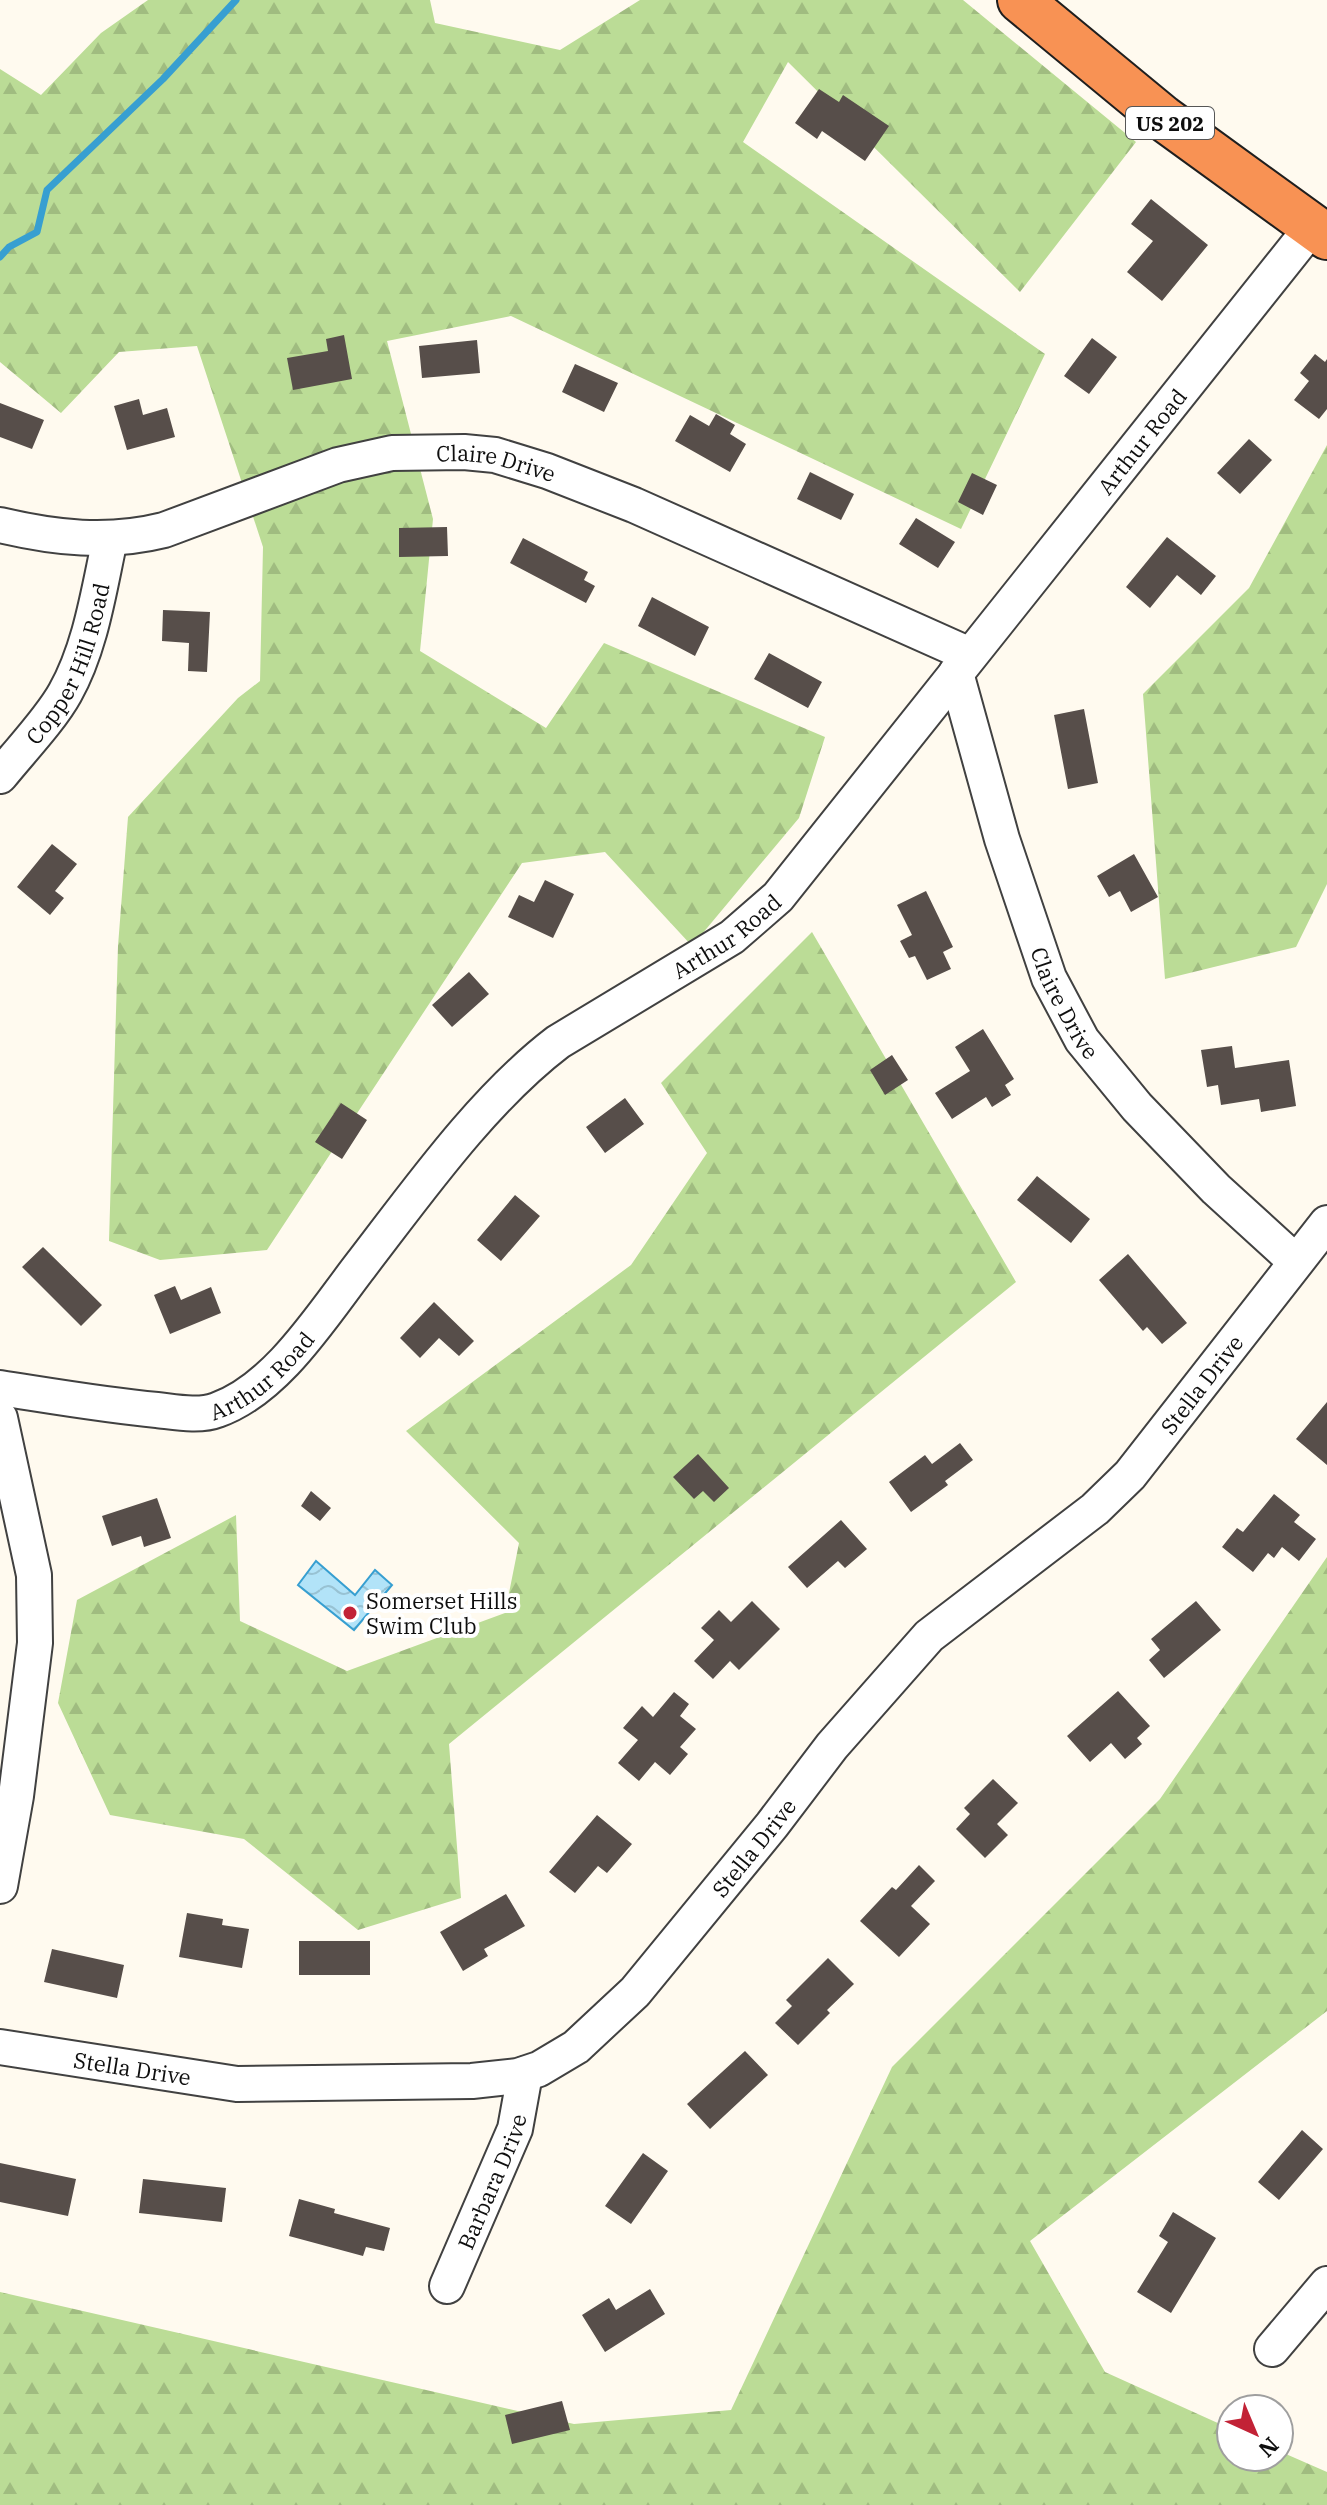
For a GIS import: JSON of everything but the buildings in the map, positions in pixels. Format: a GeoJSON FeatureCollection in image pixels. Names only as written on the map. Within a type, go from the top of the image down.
{"type":"FeatureCollection","features":[{"type":"Feature","properties":{"kind":"highway","name":"US 202"},"geometry":{"type":"LineString","coordinates":[[1020,0],[1163,118],[1320,232]]}},
{"type":"Feature","properties":{"kind":"street","name":"Arthur Road"},"geometry":{"type":"LineString","coordinates":[[0,1388],[120,1407],[189,1413],[215,1411],[250,1392],[293,1352],[442,1160],[532,1062],[558,1042],[732,937],[778,897],[963,664],[1320,232]]}},
{"type":"Feature","properties":{"kind":"street","name":"Claire Drive"},"geometry":{"type":"LineString","coordinates":[[0,525],[75,539],[110,539],[164,530],[338,465],[392,453],[495,455],[547,471],[634,505],[963,664],[1002,839],[1049,978],[1082,1040],[1147,1117],[1216,1189],[1295,1261]]}},
{"type":"Feature","properties":{"kind":"street","name":"Copper Hill Road"},"geometry":{"type":"LineString","coordinates":[[0,776],[65,694],[79,661],[95,606],[110,539]]}},
{"type":"Feature","properties":{"kind":"street","name":"Stella Drive"},"geometry":{"type":"LineString","coordinates":[[0,2047],[237,2084],[472,2081],[525,2074],[576,2047],[635,1992],[772,1825],[832,1746],[929,1636],[1095,1509],[1130,1475],[1327,1223]]}},
{"type":"Feature","properties":{"kind":"street"},"geometry":{"type":"LineString","coordinates":[[0,1418],[34,1575],[35,1643],[16,1796],[0,1886]]}},
{"type":"Feature","properties":{"kind":"street","name":"Barbara Drive"},"geometry":{"type":"LineString","coordinates":[[447,2286],[515,2129],[525,2074]]}},
{"type":"Feature","properties":{"kind":"street"},"geometry":{"type":"LineString","coordinates":[[1272,2349],[1327,2284]]}},
{"type":"Feature","properties":{"kind":"green space"},"geometry":{"type":"Polygon","coordinates":[[[148,0],[430,0],[435,23],[560,50],[640,0],[963,0],[1136,142],[1020,292],[788,62],[743,142],[1045,354],[961,529],[511,316],[387,341],[433,519],[420,651],[546,728],[604,643],[825,737],[799,818],[692,946],[605,852],[522,863],[267,1250],[160,1260],[109,1241],[118,946],[128,817],[238,698],[260,681],[263,547],[197,346],[119,352],[61,413],[0,362],[0,69],[41,95],[101,33],[148,0]]]}},
{"type":"Feature","properties":{"kind":"green space"},"geometry":{"type":"Polygon","coordinates":[[[1327,445],[1327,884],[1296,947],[1165,979],[1143,694],[1249,588],[1327,445]]]}},
{"type":"Feature","properties":{"kind":"green space"},"geometry":{"type":"Polygon","coordinates":[[[812,932],[1016,1282],[449,1744],[461,1898],[358,1930],[244,1839],[110,1815],[58,1703],[77,1600],[236,1515],[240,1621],[347,1671],[505,1613],[519,1543],[406,1431],[631,1265],[707,1153],[661,1083],[812,932]]]}},
{"type":"Feature","properties":{"kind":"green space"},"geometry":{"type":"Polygon","coordinates":[[[1327,1557],[1327,2011],[1030,2241],[1105,2372],[1215,2422],[1215,2473],[1295,2473],[1295,2458],[1327,2472],[1327,2505],[0,2505],[0,2292],[574,2424],[731,2410],[892,2067],[1160,1799],[1327,1557]]]}},
{"type":"Feature","properties":{"kind":"water","name":"Somerset Hills Swim Club"},"geometry":{"type":"Polygon","coordinates":[[[316,1561],[355,1595],[375,1570],[392,1585],[354,1630],[298,1585],[316,1561]]]}},
{"type":"Feature","properties":{"kind":"waterway"},"geometry":{"type":"LineString","coordinates":[[0,257],[9,247],[37,232],[47,190],[163,79],[236,0]]}},
{"type":"Feature","properties":{"kind":"place","name":"Somerset Hills Swim Club"},"geometry":{"type":"Point","coordinates":[350,1613]}}]}
